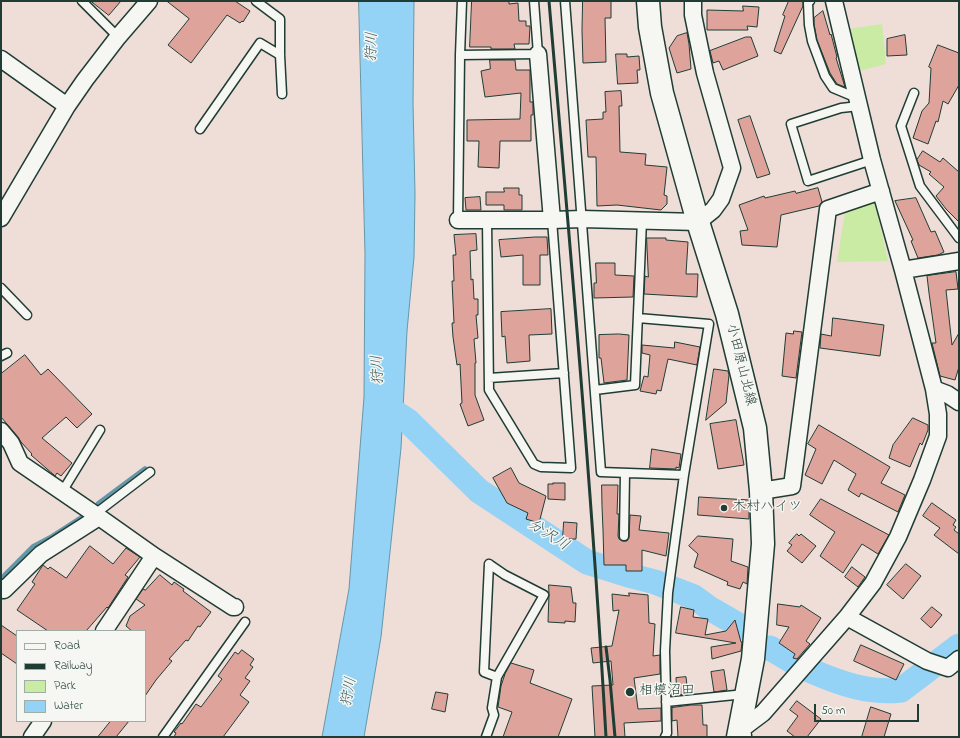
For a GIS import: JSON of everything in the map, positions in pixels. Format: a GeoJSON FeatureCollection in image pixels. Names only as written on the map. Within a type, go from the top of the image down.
{"type":"FeatureCollection","features":[{"type":"Feature","properties":{"kind":"main road","name":"小田原山北線"},"geometry":{"type":"LineString","coordinates":[[648,1],[650,27],[662,93],[698,222],[727,314],[755,428],[761,491],[763,544],[753,659],[746,694],[741,735]]}},
{"type":"Feature","properties":{"kind":"street"},"geometry":{"type":"LineString","coordinates":[[1,218],[67,106],[118,37],[149,1]]}},
{"type":"Feature","properties":{"kind":"street"},"geometry":{"type":"LineString","coordinates":[[458,220],[582,219],[698,222],[713,210],[721,199],[732,168],[705,73],[693,15],[693,1]]}},
{"type":"Feature","properties":{"kind":"street"},"geometry":{"type":"LineString","coordinates":[[741,735],[763,713],[847,617],[872,583],[898,538],[938,436],[938,414],[934,389],[872,160],[834,1]]}},
{"type":"Feature","properties":{"kind":"street"},"geometry":{"type":"LineString","coordinates":[[538,54],[552,220]]}},
{"type":"Feature","properties":{"kind":"street"},"geometry":{"type":"LineString","coordinates":[[1,59],[67,106]]}},
{"type":"Feature","properties":{"kind":"street"},"geometry":{"type":"LineString","coordinates":[[761,491],[792,486],[828,209],[881,191]]}},
{"type":"Feature","properties":{"kind":"street"},"geometry":{"type":"LineString","coordinates":[[903,270],[959,261]]}},
{"type":"Feature","properties":{"kind":"street"},"geometry":{"type":"LineString","coordinates":[[934,389],[948,394],[959,402]]}},
{"type":"Feature","properties":{"kind":"street"},"geometry":{"type":"LineString","coordinates":[[1,431],[11,443],[20,463],[154,556],[235,607]]}},
{"type":"Feature","properties":{"kind":"street"},"geometry":{"type":"LineString","coordinates":[[1,588],[4,590],[41,554],[97,515]]}},
{"type":"Feature","properties":{"kind":"street"},"geometry":{"type":"LineString","coordinates":[[105,630],[154,556]]}},
{"type":"Feature","properties":{"kind":"street"},"geometry":{"type":"LineString","coordinates":[[847,617],[927,661],[953,664]]}},
{"type":"Feature","properties":{"kind":"street"},"geometry":{"type":"LineString","coordinates":[[32,737],[42,722]]}},
{"type":"Feature","properties":{"kind":"lane"},"geometry":{"type":"LineString","coordinates":[[82,1],[118,37]]}},
{"type":"Feature","properties":{"kind":"lane"},"geometry":{"type":"LineString","coordinates":[[256,1],[280,19],[282,94]]}},
{"type":"Feature","properties":{"kind":"lane"},"geometry":{"type":"LineString","coordinates":[[458,220],[462,1]]}},
{"type":"Feature","properties":{"kind":"lane"},"geometry":{"type":"LineString","coordinates":[[460,55],[538,54],[534,1]]}},
{"type":"Feature","properties":{"kind":"lane"},"geometry":{"type":"LineString","coordinates":[[565,1],[601,472],[684,475]]}},
{"type":"Feature","properties":{"kind":"lane"},"geometry":{"type":"LineString","coordinates":[[810,1],[808,3],[809,25],[812,41],[825,76],[833,88],[858,102]]}},
{"type":"Feature","properties":{"kind":"lane"},"geometry":{"type":"LineString","coordinates":[[200,129],[260,43],[280,55]]}},
{"type":"Feature","properties":{"kind":"lane"},"geometry":{"type":"LineString","coordinates":[[914,93],[901,126],[920,186],[959,238]]}},
{"type":"Feature","properties":{"kind":"lane"},"geometry":{"type":"LineString","coordinates":[[858,102],[791,124],[808,182],[872,160]]}},
{"type":"Feature","properties":{"kind":"lane"},"geometry":{"type":"LineString","coordinates":[[487,220],[490,390],[534,464],[541,467],[571,468],[552,220]]}},
{"type":"Feature","properties":{"kind":"lane"},"geometry":{"type":"LineString","coordinates":[[595,390],[635,385],[642,220]]}},
{"type":"Feature","properties":{"kind":"lane"},"geometry":{"type":"LineString","coordinates":[[1,288],[27,315]]}},
{"type":"Feature","properties":{"kind":"lane"},"geometry":{"type":"LineString","coordinates":[[638,318],[709,324],[684,475],[668,593],[665,651],[665,737]]}},
{"type":"Feature","properties":{"kind":"lane"},"geometry":{"type":"LineString","coordinates":[[489,378],[564,373]]}},
{"type":"Feature","properties":{"kind":"lane"},"geometry":{"type":"LineString","coordinates":[[62,492],[100,430]]}},
{"type":"Feature","properties":{"kind":"lane"},"geometry":{"type":"LineString","coordinates":[[97,515],[150,472]]}},
{"type":"Feature","properties":{"kind":"lane"},"geometry":{"type":"LineString","coordinates":[[624,536],[626,473]]}},
{"type":"Feature","properties":{"kind":"lane"},"geometry":{"type":"LineString","coordinates":[[486,737],[494,714],[492,708],[497,677],[544,595],[505,575],[489,564],[484,672],[497,677]]}},
{"type":"Feature","properties":{"kind":"lane"},"geometry":{"type":"LineString","coordinates":[[163,737],[245,622]]}},
{"type":"Feature","properties":{"kind":"lane"},"geometry":{"type":"LineString","coordinates":[[666,702],[746,694]]}},
{"type":"Feature","properties":{"kind":"green space"},"geometry":{"type":"Polygon","coordinates":[[[882,24],[886,64],[859,71],[849,29],[882,24]]]}},
{"type":"Feature","properties":{"kind":"green space"},"geometry":{"type":"Polygon","coordinates":[[[875,202],[888,261],[837,262],[845,212],[875,202]]]}},
{"type":"Feature","properties":{"kind":"water","name":"狩川"},"geometry":{"type":"Polygon","coordinates":[[[359,1],[414,1],[414,257],[407,331],[401,448],[381,637],[364,737],[322,737],[349,589],[364,397],[365,254],[359,1]]]}},
{"type":"Feature","properties":{"kind":"building"},"geometry":{"type":"Polygon","coordinates":[[[91,1],[121,1],[109,15],[91,1]]]}},
{"type":"Feature","properties":{"kind":"building"},"geometry":{"type":"Polygon","coordinates":[[[167,1],[235,1],[250,11],[243,22],[242,21],[240,23],[227,15],[191,63],[168,45],[189,19],[167,1]]]}},
{"type":"Feature","properties":{"kind":"building"},"geometry":{"type":"Polygon","coordinates":[[[472,1],[509,1],[509,4],[518,3],[519,21],[526,21],[526,26],[530,26],[529,44],[514,44],[515,49],[470,47],[472,1]]]}},
{"type":"Feature","properties":{"kind":"building"},"geometry":{"type":"Polygon","coordinates":[[[583,1],[611,1],[611,18],[605,18],[606,62],[583,63],[583,1]]]}},
{"type":"Feature","properties":{"kind":"building"},"geometry":{"type":"Polygon","coordinates":[[[789,1],[803,1],[803,6],[781,54],[774,51],[785,16],[783,15],[789,1]]]}},
{"type":"Feature","properties":{"kind":"building"},"geometry":{"type":"Polygon","coordinates":[[[743,6],[759,7],[757,27],[747,26],[748,30],[707,30],[707,10],[743,11],[743,6]]]}},
{"type":"Feature","properties":{"kind":"building"},"geometry":{"type":"Polygon","coordinates":[[[823,11],[830,35],[831,34],[836,58],[845,87],[837,84],[830,73],[817,40],[814,18],[823,11]]]}},
{"type":"Feature","properties":{"kind":"building"},"geometry":{"type":"Polygon","coordinates":[[[687,33],[691,69],[677,73],[669,48],[677,36],[687,33]]]}},
{"type":"Feature","properties":{"kind":"building"},"geometry":{"type":"Polygon","coordinates":[[[905,35],[907,55],[887,56],[887,39],[905,35]]]}},
{"type":"Feature","properties":{"kind":"building"},"geometry":{"type":"Polygon","coordinates":[[[746,37],[751,37],[758,56],[723,70],[719,61],[713,63],[710,51],[746,37]]]}},
{"type":"Feature","properties":{"kind":"building"},"geometry":{"type":"Polygon","coordinates":[[[938,45],[959,53],[959,85],[948,104],[943,101],[938,122],[936,121],[928,144],[913,138],[922,111],[929,103],[931,68],[929,67],[938,45]]]}},
{"type":"Feature","properties":{"kind":"building"},"geometry":{"type":"Polygon","coordinates":[[[616,54],[627,54],[627,57],[639,56],[640,70],[637,70],[638,83],[618,84],[616,54]]]}},
{"type":"Feature","properties":{"kind":"building"},"geometry":{"type":"Polygon","coordinates":[[[490,60],[515,60],[516,70],[530,70],[530,102],[533,102],[533,115],[531,115],[531,141],[500,141],[499,168],[478,167],[479,141],[467,141],[467,120],[520,119],[521,93],[485,97],[481,71],[490,69],[490,60]]]}},
{"type":"Feature","properties":{"kind":"building"},"geometry":{"type":"Polygon","coordinates":[[[621,91],[622,106],[619,106],[620,152],[646,154],[645,165],[667,167],[664,195],[667,196],[667,204],[661,210],[617,205],[597,206],[596,157],[588,157],[586,120],[603,119],[603,112],[606,112],[605,92],[621,91]]]}},
{"type":"Feature","properties":{"kind":"building"},"geometry":{"type":"Polygon","coordinates":[[[750,116],[770,174],[757,178],[738,120],[750,116]]]}},
{"type":"Feature","properties":{"kind":"building"},"geometry":{"type":"Polygon","coordinates":[[[923,151],[940,162],[943,158],[959,172],[959,222],[936,196],[944,187],[929,174],[931,172],[919,165],[917,160],[923,151]]]}},
{"type":"Feature","properties":{"kind":"building"},"geometry":{"type":"Polygon","coordinates":[[[504,188],[519,188],[519,195],[522,195],[522,210],[504,210],[504,205],[486,205],[486,192],[504,192],[504,188]]]}},
{"type":"Feature","properties":{"kind":"building"},"geometry":{"type":"Polygon","coordinates":[[[818,188],[822,202],[819,206],[781,215],[777,247],[742,245],[740,231],[748,230],[739,205],[764,196],[765,198],[795,191],[796,193],[818,188]]]}},
{"type":"Feature","properties":{"kind":"building"},"geometry":{"type":"Polygon","coordinates":[[[480,197],[481,210],[466,210],[465,198],[480,197]]]}},
{"type":"Feature","properties":{"kind":"building"},"geometry":{"type":"Polygon","coordinates":[[[916,198],[931,232],[935,231],[944,252],[938,255],[918,258],[911,241],[913,240],[895,201],[916,198]]]}},
{"type":"Feature","properties":{"kind":"building"},"geometry":{"type":"Polygon","coordinates":[[[476,234],[477,250],[470,251],[471,280],[473,279],[474,299],[478,299],[478,315],[476,315],[478,338],[474,339],[476,363],[475,395],[484,420],[468,426],[460,404],[462,403],[460,364],[457,365],[453,337],[453,255],[456,255],[454,235],[476,234]]]}},
{"type":"Feature","properties":{"kind":"building"},"geometry":{"type":"Polygon","coordinates":[[[547,237],[548,255],[540,255],[540,285],[523,285],[523,255],[501,257],[499,240],[547,237]]]}},
{"type":"Feature","properties":{"kind":"building"},"geometry":{"type":"Polygon","coordinates":[[[647,238],[666,238],[666,240],[688,242],[686,274],[698,274],[697,297],[644,294],[645,276],[648,277],[647,238]]]}},
{"type":"Feature","properties":{"kind":"building"},"geometry":{"type":"Polygon","coordinates":[[[596,263],[615,263],[615,275],[634,276],[633,297],[594,298],[596,263]]]}},
{"type":"Feature","properties":{"kind":"building"},"geometry":{"type":"Polygon","coordinates":[[[956,272],[958,289],[946,290],[952,345],[959,333],[959,367],[955,380],[940,376],[932,343],[936,343],[927,276],[956,272]]]}},
{"type":"Feature","properties":{"kind":"building"},"geometry":{"type":"Polygon","coordinates":[[[551,309],[552,334],[529,335],[530,361],[507,363],[505,336],[502,337],[501,312],[551,309]]]}},
{"type":"Feature","properties":{"kind":"building"},"geometry":{"type":"Polygon","coordinates":[[[833,318],[884,325],[880,356],[820,348],[821,334],[831,336],[833,318]]]}},
{"type":"Feature","properties":{"kind":"building"},"geometry":{"type":"Polygon","coordinates":[[[794,331],[802,332],[796,378],[782,376],[786,333],[793,334],[794,331]]]}},
{"type":"Feature","properties":{"kind":"building"},"geometry":{"type":"Polygon","coordinates":[[[599,335],[629,335],[627,380],[604,383],[601,358],[599,358],[599,335]]]}},
{"type":"Feature","properties":{"kind":"building"},"geometry":{"type":"Polygon","coordinates":[[[675,342],[700,347],[697,365],[668,359],[661,391],[657,390],[656,394],[640,391],[644,376],[648,377],[650,355],[642,353],[642,345],[674,348],[675,342]]]}},
{"type":"Feature","properties":{"kind":"building"},"geometry":{"type":"Polygon","coordinates":[[[25,355],[41,375],[48,369],[92,414],[77,428],[66,417],[42,438],[72,463],[61,476],[57,473],[55,476],[31,455],[32,454],[1,417],[1,374],[25,355]]]}},
{"type":"Feature","properties":{"kind":"building"},"geometry":{"type":"Polygon","coordinates":[[[714,369],[728,371],[729,375],[726,403],[706,420],[714,369]]]}},
{"type":"Feature","properties":{"kind":"building"},"geometry":{"type":"Polygon","coordinates":[[[913,418],[928,425],[928,430],[922,445],[920,443],[910,467],[889,458],[893,445],[913,418]]]}},
{"type":"Feature","properties":{"kind":"building"},"geometry":{"type":"Polygon","coordinates":[[[736,420],[744,465],[718,469],[710,424],[736,420]]]}},
{"type":"Feature","properties":{"kind":"building"},"geometry":{"type":"Polygon","coordinates":[[[819,425],[890,467],[881,483],[905,495],[898,512],[861,493],[859,497],[848,490],[856,474],[834,460],[822,484],[805,475],[816,449],[808,444],[819,425]]]}},
{"type":"Feature","properties":{"kind":"building"},"geometry":{"type":"Polygon","coordinates":[[[652,449],[681,454],[679,468],[650,468],[652,449]]]}},
{"type":"Feature","properties":{"kind":"building"},"geometry":{"type":"Polygon","coordinates":[[[511,468],[519,483],[546,496],[539,523],[526,519],[528,513],[507,503],[493,478],[511,468]]]}},
{"type":"Feature","properties":{"kind":"building"},"geometry":{"type":"Polygon","coordinates":[[[565,483],[565,500],[548,499],[548,484],[565,483]]]}},
{"type":"Feature","properties":{"kind":"building"},"geometry":{"type":"Polygon","coordinates":[[[602,485],[618,485],[617,514],[619,514],[619,539],[622,541],[627,541],[629,538],[630,515],[641,516],[639,530],[669,533],[666,556],[642,550],[642,571],[626,571],[626,565],[604,565],[602,485]]]}},
{"type":"Feature","properties":{"kind":"building","name":"木村ハイツ"},"geometry":{"type":"Polygon","coordinates":[[[699,497],[749,500],[749,519],[698,515],[699,497]]]}},
{"type":"Feature","properties":{"kind":"building"},"geometry":{"type":"Polygon","coordinates":[[[821,499],[889,535],[878,554],[862,544],[843,573],[820,556],[835,532],[810,515],[821,499]]]}},
{"type":"Feature","properties":{"kind":"building"},"geometry":{"type":"Polygon","coordinates":[[[932,503],[956,520],[953,525],[956,527],[954,530],[959,534],[959,554],[934,535],[940,528],[923,516],[932,503]]]}},
{"type":"Feature","properties":{"kind":"building"},"geometry":{"type":"Polygon","coordinates":[[[564,522],[577,523],[576,539],[563,539],[564,522]]]}},
{"type":"Feature","properties":{"kind":"building"},"geometry":{"type":"Polygon","coordinates":[[[797,534],[799,536],[801,534],[816,546],[802,563],[787,551],[792,545],[789,543],[797,534]]]}},
{"type":"Feature","properties":{"kind":"building"},"geometry":{"type":"Polygon","coordinates":[[[698,536],[733,539],[731,561],[748,567],[747,584],[743,582],[740,589],[727,585],[728,582],[694,567],[698,554],[689,546],[698,536]]]}},
{"type":"Feature","properties":{"kind":"building"},"geometry":{"type":"Polygon","coordinates":[[[90,546],[113,564],[126,548],[140,557],[125,575],[128,577],[108,608],[107,607],[87,630],[47,630],[17,610],[35,584],[32,582],[43,565],[48,569],[50,567],[66,578],[90,546]]]}},
{"type":"Feature","properties":{"kind":"building"},"geometry":{"type":"Polygon","coordinates":[[[906,564],[921,576],[903,599],[887,585],[906,564]]]}},
{"type":"Feature","properties":{"kind":"building"},"geometry":{"type":"Polygon","coordinates":[[[852,567],[865,577],[858,587],[845,577],[852,567]]]}},
{"type":"Feature","properties":{"kind":"building"},"geometry":{"type":"Polygon","coordinates":[[[160,575],[172,585],[174,582],[184,589],[183,591],[211,612],[200,627],[198,626],[188,641],[186,640],[169,659],[172,661],[146,695],[146,630],[131,630],[126,626],[130,616],[145,605],[136,599],[143,589],[145,590],[160,575]]]}},
{"type":"Feature","properties":{"kind":"building"},"geometry":{"type":"Polygon","coordinates":[[[549,585],[571,587],[573,603],[576,603],[575,622],[548,622],[549,585]]]}},
{"type":"Feature","properties":{"kind":"building"},"geometry":{"type":"Polygon","coordinates":[[[629,593],[648,595],[649,623],[655,624],[653,656],[660,655],[660,674],[634,678],[638,709],[661,708],[661,721],[624,723],[625,737],[595,737],[592,686],[613,685],[611,661],[593,663],[591,648],[612,646],[619,610],[613,611],[612,594],[629,596],[629,593]]]}},
{"type":"Feature","properties":{"kind":"building"},"geometry":{"type":"Polygon","coordinates":[[[778,604],[800,607],[801,605],[821,618],[806,641],[810,644],[797,659],[793,658],[795,654],[779,643],[789,627],[777,625],[778,604]]]}},
{"type":"Feature","properties":{"kind":"building"},"geometry":{"type":"Polygon","coordinates":[[[681,607],[694,610],[693,617],[708,619],[705,635],[726,631],[735,620],[742,642],[741,651],[712,659],[711,647],[736,643],[676,633],[681,607]]]}},
{"type":"Feature","properties":{"kind":"building"},"geometry":{"type":"Polygon","coordinates":[[[932,607],[942,615],[931,628],[921,619],[932,607]]]}},
{"type":"Feature","properties":{"kind":"building"},"geometry":{"type":"Polygon","coordinates":[[[1,625],[16,635],[16,663],[1,653],[1,625]]]}},
{"type":"Feature","properties":{"kind":"building"},"geometry":{"type":"Polygon","coordinates":[[[861,645],[904,664],[896,680],[854,661],[861,645]]]}},
{"type":"Feature","properties":{"kind":"building"},"geometry":{"type":"Polygon","coordinates":[[[242,650],[254,659],[250,665],[253,667],[245,678],[250,681],[240,695],[249,702],[223,737],[174,737],[176,733],[174,732],[181,723],[182,724],[196,704],[201,707],[222,679],[218,676],[235,652],[238,654],[242,650]]]}},
{"type":"Feature","properties":{"kind":"building"},"geometry":{"type":"Polygon","coordinates":[[[511,663],[534,670],[530,683],[572,699],[558,737],[503,737],[512,712],[498,707],[501,686],[511,663]]]}},
{"type":"Feature","properties":{"kind":"building"},"geometry":{"type":"Polygon","coordinates":[[[724,670],[727,690],[714,692],[711,672],[724,670]]]}},
{"type":"Feature","properties":{"kind":"building"},"geometry":{"type":"Polygon","coordinates":[[[686,677],[688,694],[677,695],[676,678],[686,677]]]}},
{"type":"Feature","properties":{"kind":"building"},"geometry":{"type":"Polygon","coordinates":[[[436,692],[448,694],[445,712],[432,709],[436,692]]]}},
{"type":"Feature","properties":{"kind":"building"},"geometry":{"type":"Polygon","coordinates":[[[797,701],[821,719],[807,737],[795,737],[787,731],[798,716],[790,710],[797,701]]]}},
{"type":"Feature","properties":{"kind":"building"},"geometry":{"type":"Polygon","coordinates":[[[702,705],[703,725],[707,725],[707,737],[678,737],[677,720],[672,721],[672,708],[702,705]]]}},
{"type":"Feature","properties":{"kind":"building"},"geometry":{"type":"Polygon","coordinates":[[[871,707],[891,714],[884,737],[862,737],[871,707]]]}},
{"type":"Feature","properties":{"kind":"building"},"geometry":{"type":"Polygon","coordinates":[[[110,722],[128,722],[116,737],[98,737],[110,722]]]}},
{"type":"Feature","properties":{"kind":"waterway","name":"分沢川"},"geometry":{"type":"LineString","coordinates":[[379,402],[408,421],[479,491],[587,562],[655,582],[694,597],[709,608],[742,627]]}},
{"type":"Feature","properties":{"kind":"waterway"},"geometry":{"type":"LineString","coordinates":[[98,503],[145,468]]}},
{"type":"Feature","properties":{"kind":"waterway"},"geometry":{"type":"LineString","coordinates":[[1,578],[33,546],[52,536],[83,516]]}},
{"type":"Feature","properties":{"kind":"waterway","name":"分沢川"},"geometry":{"type":"LineString","coordinates":[[809,670],[843,683],[866,689],[889,691],[901,690],[959,646]]}},
{"type":"Feature","properties":{"kind":"waterway","name":"分沢川"},"geometry":{"type":"LineString","coordinates":[[770,648],[792,661]]}},
{"type":"Feature","properties":{"kind":"railway"},"geometry":{"type":"LineString","coordinates":[[549,1],[573,277],[606,737]]}},
{"type":"Feature","properties":{"kind":"railway"},"geometry":{"type":"LineString","coordinates":[[606,647],[615,737]]}},
{"type":"Feature","properties":{"kind":"place","name":"木村ハイツ"},"geometry":{"type":"Point","coordinates":[724,508]}},
{"type":"Feature","properties":{"kind":"place","name":"相模沼田"},"geometry":{"type":"Point","coordinates":[630,692]}}]}
